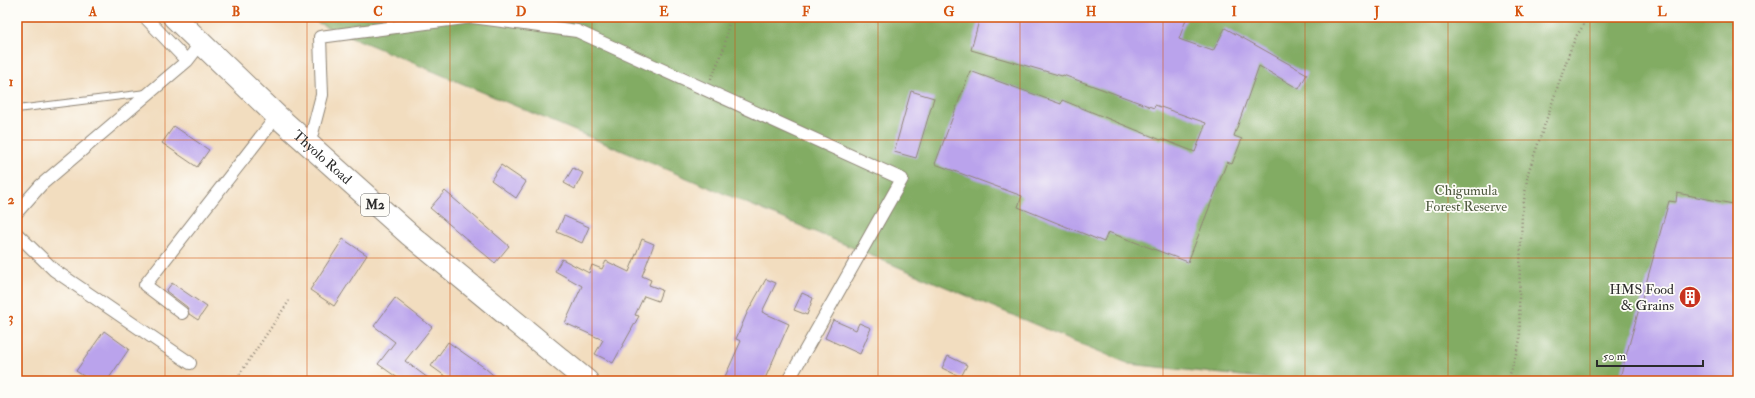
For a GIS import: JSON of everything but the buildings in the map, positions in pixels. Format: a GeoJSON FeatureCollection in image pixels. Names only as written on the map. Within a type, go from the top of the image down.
{"type":"FeatureCollection","features":[{"type":"Feature","properties":{"kind":"highway","name":"Thyolo Road"},"geometry":{"type":"LineString","coordinates":[[174,17],[308,145],[410,235],[588,381]]}},
{"type":"Feature","properties":{"kind":"street"},"geometry":{"type":"LineString","coordinates":[[145,17],[187,61]]}},
{"type":"Feature","properties":{"kind":"street"},"geometry":{"type":"LineString","coordinates":[[308,145],[322,95],[320,37],[472,17],[577,31],[902,179],[788,381]]}},
{"type":"Feature","properties":{"kind":"street"},"geometry":{"type":"LineString","coordinates":[[17,212],[41,185],[187,61],[201,43]]}},
{"type":"Feature","properties":{"kind":"street"},"geometry":{"type":"LineString","coordinates":[[182,313],[145,285],[277,116]]}},
{"type":"Feature","properties":{"kind":"street"},"geometry":{"type":"LineString","coordinates":[[17,234],[54,270],[190,363]]}},
{"type":"Feature","properties":{"kind":"lane"},"geometry":{"type":"LineString","coordinates":[[17,109],[148,93]]}},
{"type":"Feature","properties":{"kind":"path"},"geometry":{"type":"LineString","coordinates":[[706,90],[724,48],[730,17]]}},
{"type":"Feature","properties":{"kind":"path"},"geometry":{"type":"LineString","coordinates":[[1508,381],[1520,340],[1519,297],[1522,214],[1528,173],[1571,48],[1589,17]]}},
{"type":"Feature","properties":{"kind":"path"},"geometry":{"type":"LineString","coordinates":[[236,381],[289,301]]}},
{"type":"Feature","properties":{"kind":"green space","name":"Chigumula Forest Reserve"},"geometry":{"type":"Polygon","coordinates":[[[304,17],[1738,17],[1738,381],[1288,381],[1129,364],[304,17]]]}},
{"type":"Feature","properties":{"kind":"place","name":"HMS Food & Grains"},"geometry":{"type":"Point","coordinates":[1690,297]}}]}
